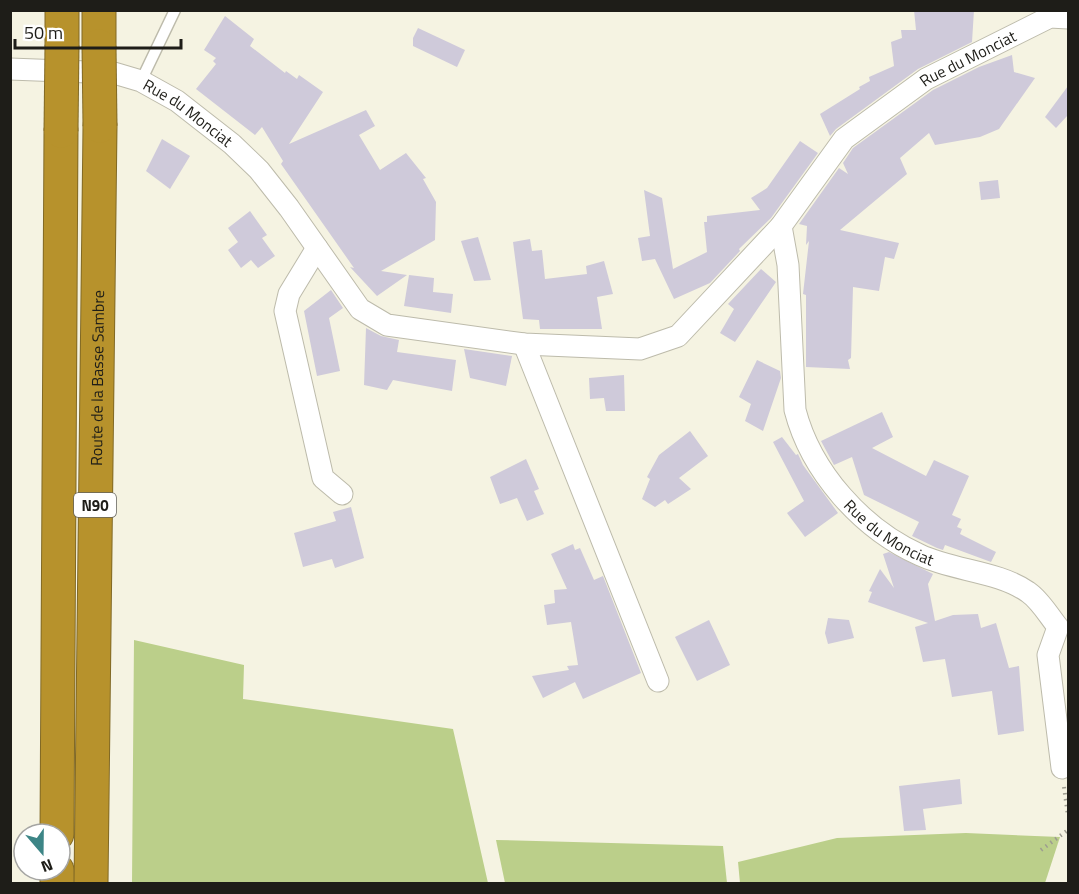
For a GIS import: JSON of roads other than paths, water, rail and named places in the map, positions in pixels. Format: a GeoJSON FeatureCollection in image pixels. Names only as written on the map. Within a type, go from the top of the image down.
{"type":"FeatureCollection","features":[{"type":"Feature","properties":{"kind":"highway","name":"N90"},"geometry":{"type":"LineString","coordinates":[[57,822],[62,10]]}},
{"type":"Feature","properties":{"kind":"highway","name":"Route de la Basse Sambre"},"geometry":{"type":"LineString","coordinates":[[91,884],[100,126],[99,10]]}},
{"type":"Feature","properties":{"kind":"street","name":"Rue du Monciat"},"geometry":{"type":"LineString","coordinates":[[10,69],[114,73],[141,81],[177,101],[232,144],[259,170],[360,309],[387,325],[524,344],[640,349],[678,336],[781,226],[844,139],[926,79],[1050,16],[1068,18]]}},
{"type":"Feature","properties":{"kind":"street","name":"Rue du Monciat"},"geometry":{"type":"LineString","coordinates":[[781,226],[788,265],[795,410],[801,433],[833,484],[872,526],[920,556],[1014,584],[1031,594],[1058,627],[1048,655],[1062,768]]}},
{"type":"Feature","properties":{"kind":"street"},"geometry":{"type":"LineString","coordinates":[[317,248],[289,294],[285,311],[323,478],[342,494]]}},
{"type":"Feature","properties":{"kind":"street"},"geometry":{"type":"LineString","coordinates":[[524,344],[658,681]]}},
{"type":"Feature","properties":{"kind":"lane"},"geometry":{"type":"LineString","coordinates":[[141,81],[175,10]]}}]}
